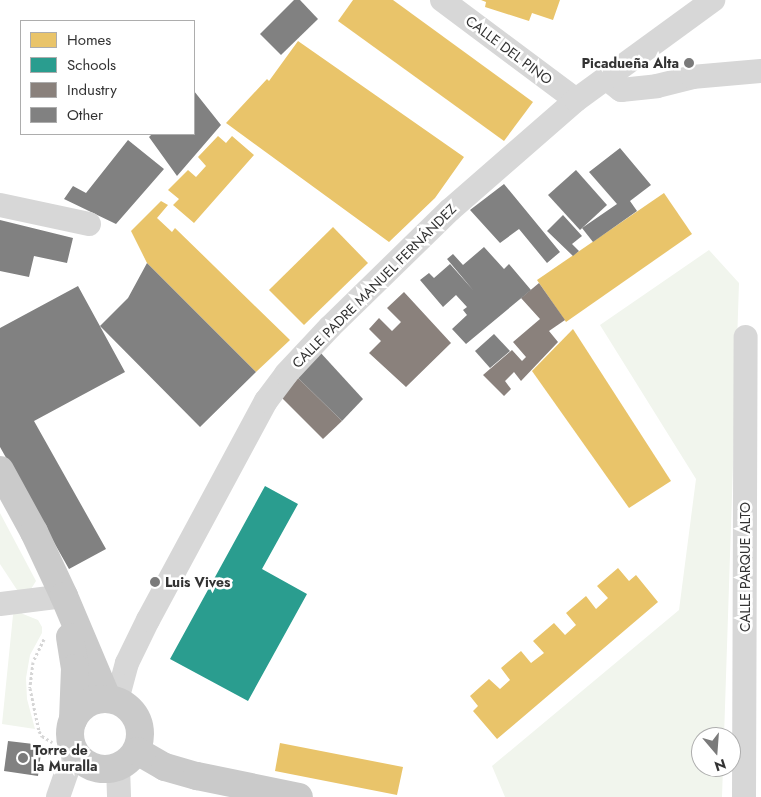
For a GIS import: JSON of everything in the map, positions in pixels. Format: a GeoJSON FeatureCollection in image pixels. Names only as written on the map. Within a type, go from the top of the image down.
{"type":"FeatureCollection","features":[{"type":"Feature","properties":{"kind":"main road"},"geometry":{"type":"LineString","coordinates":[[0,470],[34,532],[64,596],[82,644],[112,699]]}},
{"type":"Feature","properties":{"kind":"main road"},"geometry":{"type":"LineString","coordinates":[[64,596],[75,668],[66,774]]}},
{"type":"Feature","properties":{"kind":"main road"},"geometry":{"type":"LineString","coordinates":[[66,774],[82,761],[93,768],[106,770],[128,759],[141,739],[141,727],[136,715],[128,706],[112,699],[96,699],[86,704],[72,720]]}},
{"type":"Feature","properties":{"kind":"main road"},"geometry":{"type":"LineString","coordinates":[[128,759],[165,766],[197,776],[299,797]]}},
{"type":"Feature","properties":{"kind":"street","name":"CALLE DEL PINO"},"geometry":{"type":"LineString","coordinates":[[442,0],[576,100]]}},
{"type":"Feature","properties":{"kind":"street","name":"CALLE PADRE MANUEL FERNÁNDEZ"},"geometry":{"type":"LineString","coordinates":[[112,699],[127,663],[266,401],[286,374],[330,327],[450,210],[576,100],[712,0]]}},
{"type":"Feature","properties":{"kind":"street"},"geometry":{"type":"LineString","coordinates":[[607,79],[621,90],[657,86],[692,77],[761,72]]}},
{"type":"Feature","properties":{"kind":"street"},"geometry":{"type":"LineString","coordinates":[[0,205],[89,224]]}},
{"type":"Feature","properties":{"kind":"street","name":"CALLE PARQUE ALTO"},"geometry":{"type":"LineString","coordinates":[[744,797],[746,337]]}},
{"type":"Feature","properties":{"kind":"street"},"geometry":{"type":"LineString","coordinates":[[0,604],[64,596]]}},
{"type":"Feature","properties":{"kind":"street"},"geometry":{"type":"LineString","coordinates":[[82,644],[98,660],[110,666],[127,663]]}},
{"type":"Feature","properties":{"kind":"street"},"geometry":{"type":"LineString","coordinates":[[119,797],[128,759]]}},
{"type":"Feature","properties":{"kind":"path"},"geometry":{"type":"LineString","coordinates":[[48,632],[33,662],[30,688],[39,731],[42,736],[50,739],[54,744],[56,772],[66,774]]}},
{"type":"Feature","properties":{"kind":"shaded area"},"geometry":{"type":"Polygon","coordinates":[[[709,250],[739,283],[724,727],[691,727],[691,777],[723,777],[722,797],[505,797],[492,766],[679,610],[696,479],[600,325],[709,250]]]}},
{"type":"Feature","properties":{"kind":"shaded area"},"geometry":{"type":"Polygon","coordinates":[[[0,513],[36,581],[31,589],[19,593],[0,564],[0,513]]]}},
{"type":"Feature","properties":{"kind":"shaded area"},"geometry":{"type":"Polygon","coordinates":[[[18,609],[23,614],[38,620],[42,627],[42,633],[30,655],[26,678],[27,699],[35,729],[2,724],[13,615],[18,609]]]}},
{"type":"Feature","properties":{"kind":"building: Homes"},"geometry":{"type":"Polygon","coordinates":[[[353,0],[393,0],[533,102],[504,141],[338,21],[353,0]]]}},
{"type":"Feature","properties":{"kind":"building: Homes"},"geometry":{"type":"Polygon","coordinates":[[[481,0],[560,0],[553,20],[532,13],[529,21],[485,7],[486,2],[481,0]]]}},
{"type":"Feature","properties":{"kind":"building: Homes"},"geometry":{"type":"Polygon","coordinates":[[[298,41],[464,157],[435,198],[389,242],[226,123],[267,79],[269,81],[298,41]]]}},
{"type":"Feature","properties":{"kind":"building: Homes"},"geometry":{"type":"Polygon","coordinates":[[[218,136],[226,143],[232,136],[254,155],[194,223],[173,205],[179,199],[168,190],[188,170],[196,177],[206,166],[198,157],[218,136]]]}},
{"type":"Feature","properties":{"kind":"building: Homes"},"geometry":{"type":"Polygon","coordinates":[[[664,193],[692,234],[566,322],[537,280],[664,193]]]}},
{"type":"Feature","properties":{"kind":"building: Homes"},"geometry":{"type":"Polygon","coordinates":[[[161,201],[168,205],[157,218],[172,232],[175,228],[290,340],[256,372],[147,263],[131,231],[161,201]]]}},
{"type":"Feature","properties":{"kind":"building: Homes"},"geometry":{"type":"Polygon","coordinates":[[[333,227],[368,263],[304,325],[269,290],[333,227]]]}},
{"type":"Feature","properties":{"kind":"building: Homes"},"geometry":{"type":"Polygon","coordinates":[[[573,329],[671,481],[629,508],[532,371],[573,329]]]}},
{"type":"Feature","properties":{"kind":"building: Homes"},"geometry":{"type":"Polygon","coordinates":[[[618,568],[629,581],[636,575],[658,602],[497,739],[473,711],[478,706],[470,696],[489,679],[500,689],[510,680],[501,668],[521,651],[531,663],[544,653],[533,641],[554,623],[565,635],[576,625],[566,613],[586,596],[596,609],[608,598],[597,586],[618,568]]]}},
{"type":"Feature","properties":{"kind":"building: Homes"},"geometry":{"type":"Polygon","coordinates":[[[280,743],[403,767],[397,795],[275,771],[280,743]]]}},
{"type":"Feature","properties":{"kind":"building: Schools"},"geometry":{"type":"Polygon","coordinates":[[[265,486],[298,504],[262,569],[307,594],[248,701],[170,659],[265,486]]]}},
{"type":"Feature","properties":{"kind":"building: Industry"},"geometry":{"type":"Polygon","coordinates":[[[539,283],[565,320],[549,331],[558,342],[521,381],[514,372],[505,381],[511,389],[504,396],[483,375],[512,350],[522,361],[526,357],[513,342],[540,319],[521,298],[539,283]]]}},
{"type":"Feature","properties":{"kind":"building: Industry"},"geometry":{"type":"Polygon","coordinates":[[[404,292],[451,343],[406,387],[369,353],[381,341],[369,329],[379,318],[392,331],[401,322],[387,308],[404,292]]]}},
{"type":"Feature","properties":{"kind":"building: Industry"},"geometry":{"type":"Polygon","coordinates":[[[296,376],[342,421],[323,439],[279,395],[296,376]]]}},
{"type":"Feature","properties":{"kind":"building: Other"},"geometry":{"type":"Polygon","coordinates":[[[294,0],[300,0],[318,19],[281,55],[260,34],[294,0]]]}},
{"type":"Feature","properties":{"kind":"building: Other"},"geometry":{"type":"Polygon","coordinates":[[[195,92],[221,125],[177,176],[149,137],[151,135],[195,135],[195,92]]]}},
{"type":"Feature","properties":{"kind":"building: Other"},"geometry":{"type":"Polygon","coordinates":[[[128,140],[164,169],[116,224],[64,199],[73,186],[86,193],[128,140]]]}},
{"type":"Feature","properties":{"kind":"building: Other"},"geometry":{"type":"Polygon","coordinates":[[[620,148],[651,185],[630,201],[637,211],[593,242],[582,228],[617,204],[589,172],[620,148]]]}},
{"type":"Feature","properties":{"kind":"building: Other"},"geometry":{"type":"Polygon","coordinates":[[[576,170],[607,205],[580,230],[548,195],[576,170]]]}},
{"type":"Feature","properties":{"kind":"building: Other"},"geometry":{"type":"Polygon","coordinates":[[[504,184],[560,252],[547,263],[519,229],[500,243],[470,210],[504,184]]]}},
{"type":"Feature","properties":{"kind":"building: Other"},"geometry":{"type":"Polygon","coordinates":[[[563,215],[582,236],[572,244],[579,251],[573,256],[547,231],[563,215]]]}},
{"type":"Feature","properties":{"kind":"building: Other"},"geometry":{"type":"Polygon","coordinates":[[[0,220],[73,238],[67,263],[34,256],[29,277],[0,271],[0,220]]]}},
{"type":"Feature","properties":{"kind":"building: Other"},"geometry":{"type":"Polygon","coordinates":[[[484,247],[504,269],[509,264],[531,290],[466,344],[452,329],[467,315],[463,310],[467,307],[456,295],[443,307],[420,280],[429,273],[434,278],[450,264],[473,290],[447,259],[453,254],[463,265],[484,247]]]}},
{"type":"Feature","properties":{"kind":"building: Other"},"geometry":{"type":"Polygon","coordinates":[[[147,263],[256,372],[200,427],[100,326],[128,298],[147,263]]]}},
{"type":"Feature","properties":{"kind":"building: Other"},"geometry":{"type":"Polygon","coordinates":[[[78,286],[125,372],[34,421],[106,549],[69,569],[0,447],[0,328],[78,286]]]}},
{"type":"Feature","properties":{"kind":"building: Other"},"geometry":{"type":"Polygon","coordinates":[[[494,334],[510,351],[490,368],[475,351],[494,334]]]}},
{"type":"Feature","properties":{"kind":"building: Other"},"geometry":{"type":"Polygon","coordinates":[[[319,351],[363,399],[342,421],[296,376],[319,351]]]}},
{"type":"Feature","properties":{"kind":"building: Other","name":"Torre de la Muralla"},"geometry":{"type":"Polygon","coordinates":[[[8,741],[42,745],[38,776],[4,771],[8,741]]]}},
{"type":"Feature","properties":{"kind":"place","name":"Picadueña Alta"},"geometry":{"type":"Point","coordinates":[689,63]}},
{"type":"Feature","properties":{"kind":"place","name":"Luis Vives"},"geometry":{"type":"Point","coordinates":[155,582]}},
{"type":"Feature","properties":{"kind":"place","name":"Torre de la Muralla"},"geometry":{"type":"Point","coordinates":[23,758]}}]}
